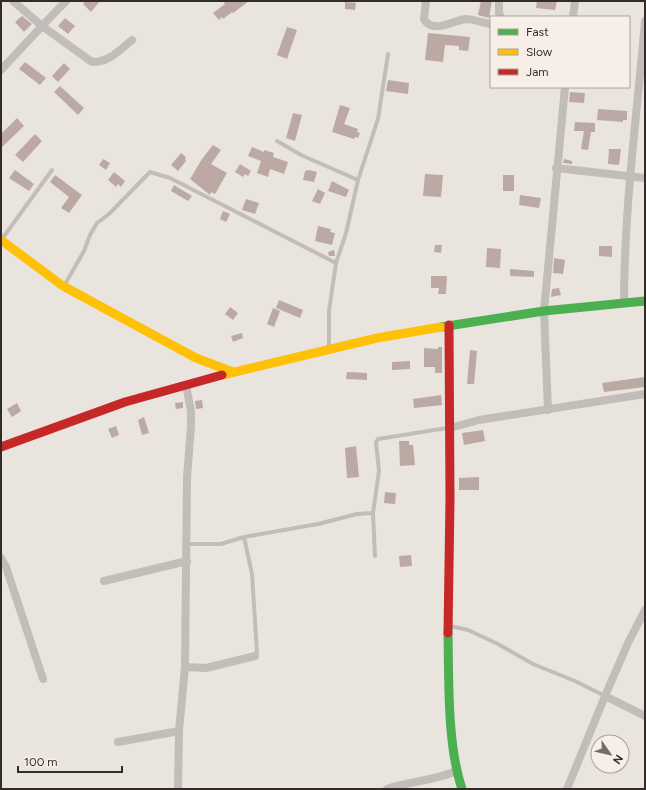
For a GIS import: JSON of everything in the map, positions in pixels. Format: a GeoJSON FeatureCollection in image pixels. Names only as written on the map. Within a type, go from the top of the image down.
{"type":"FeatureCollection","features":[{"type":"Feature","properties":{"kind":"street"},"geometry":{"type":"LineString","coordinates":[[13,1],[42,26],[92,62],[99,62],[111,57],[132,40]]}},
{"type":"Feature","properties":{"kind":"street"},"geometry":{"type":"LineString","coordinates":[[1,70],[66,1]]}},
{"type":"Feature","properties":{"kind":"street"},"geometry":{"type":"LineString","coordinates":[[426,1],[424,19],[430,25],[448,25],[468,19],[490,24]]}},
{"type":"Feature","properties":{"kind":"street"},"geometry":{"type":"LineString","coordinates":[[499,1],[500,16]]}},
{"type":"Feature","properties":{"kind":"street"},"geometry":{"type":"LineString","coordinates":[[572,16],[575,1]]}},
{"type":"Feature","properties":{"kind":"street"},"geometry":{"type":"LineString","coordinates":[[624,303],[624,266],[645,21]]}},
{"type":"Feature","properties":{"kind":"street"},"geometry":{"type":"LineString","coordinates":[[548,410],[544,311],[556,168],[565,88]]}},
{"type":"Feature","properties":{"kind":"street"},"geometry":{"type":"LineString","coordinates":[[556,168],[645,178]]}},
{"type":"Feature","properties":{"kind":"street"},"geometry":{"type":"LineString","coordinates":[[1,240],[64,286],[196,358],[234,372]]}},
{"type":"Feature","properties":{"kind":"street"},"geometry":{"type":"LineString","coordinates":[[1,448],[118,404],[234,372],[329,349],[448,325],[544,311],[645,301]]}},
{"type":"Feature","properties":{"kind":"street"},"geometry":{"type":"LineString","coordinates":[[448,325],[450,428],[448,625],[449,693],[456,771],[462,789]]}},
{"type":"Feature","properties":{"kind":"street"},"geometry":{"type":"LineString","coordinates":[[196,358],[200,372],[199,382]]}},
{"type":"Feature","properties":{"kind":"street"},"geometry":{"type":"LineString","coordinates":[[178,789],[179,731],[185,667],[188,477],[191,426],[191,411],[186,385]]}},
{"type":"Feature","properties":{"kind":"street"},"geometry":{"type":"LineString","coordinates":[[450,428],[479,420],[645,394]]}},
{"type":"Feature","properties":{"kind":"street"},"geometry":{"type":"LineString","coordinates":[[1,558],[6,567],[43,679]]}},
{"type":"Feature","properties":{"kind":"street"},"geometry":{"type":"LineString","coordinates":[[104,581],[187,561]]}},
{"type":"Feature","properties":{"kind":"street"},"geometry":{"type":"LineString","coordinates":[[567,789],[628,643],[645,610]]}},
{"type":"Feature","properties":{"kind":"street"},"geometry":{"type":"LineString","coordinates":[[185,667],[206,668],[256,656]]}},
{"type":"Feature","properties":{"kind":"street"},"geometry":{"type":"LineString","coordinates":[[605,696],[645,716]]}},
{"type":"Feature","properties":{"kind":"street"},"geometry":{"type":"LineString","coordinates":[[118,742],[179,731]]}},
{"type":"Feature","properties":{"kind":"street"},"geometry":{"type":"LineString","coordinates":[[387,789],[434,779],[456,771]]}},
{"type":"Feature","properties":{"kind":"lane"},"geometry":{"type":"LineString","coordinates":[[329,349],[329,311],[336,263],[346,233],[358,180],[378,119],[388,54]]}},
{"type":"Feature","properties":{"kind":"lane"},"geometry":{"type":"LineString","coordinates":[[277,141],[301,155],[358,180]]}},
{"type":"Feature","properties":{"kind":"lane"},"geometry":{"type":"LineString","coordinates":[[1,240],[52,170]]}},
{"type":"Feature","properties":{"kind":"lane"},"geometry":{"type":"LineString","coordinates":[[64,286],[84,251],[90,235],[97,223],[109,214],[150,172],[170,178],[336,263]]}},
{"type":"Feature","properties":{"kind":"lane"},"geometry":{"type":"LineString","coordinates":[[375,556],[373,513],[378,486],[376,442],[378,439],[450,428]]}},
{"type":"Feature","properties":{"kind":"lane"},"geometry":{"type":"LineString","coordinates":[[188,544],[221,544],[244,538],[318,524],[357,514],[373,513]]}},
{"type":"Feature","properties":{"kind":"lane"},"geometry":{"type":"LineString","coordinates":[[244,538],[252,574],[256,656]]}},
{"type":"Feature","properties":{"kind":"lane"},"geometry":{"type":"LineString","coordinates":[[448,625],[468,630],[498,644],[533,664],[575,681],[605,696]]}},
{"type":"Feature","properties":{"kind":"building"},"geometry":{"type":"Polygon","coordinates":[[[85,1],[100,1],[91,12],[83,4],[85,1]]]}},
{"type":"Feature","properties":{"kind":"building"},"geometry":{"type":"Polygon","coordinates":[[[223,1],[249,1],[233,13],[232,12],[223,19],[222,17],[219,20],[213,13],[225,4],[223,1]]]}},
{"type":"Feature","properties":{"kind":"building"},"geometry":{"type":"Polygon","coordinates":[[[481,1],[492,1],[489,18],[478,15],[481,1]]]}},
{"type":"Feature","properties":{"kind":"building"},"geometry":{"type":"Polygon","coordinates":[[[537,1],[557,1],[555,10],[536,8],[537,1]]]}},
{"type":"Feature","properties":{"kind":"building"},"geometry":{"type":"Polygon","coordinates":[[[345,2],[356,3],[355,10],[345,9],[345,2]]]}},
{"type":"Feature","properties":{"kind":"building"},"geometry":{"type":"Polygon","coordinates":[[[22,16],[32,24],[24,32],[15,22],[22,16]]]}},
{"type":"Feature","properties":{"kind":"building"},"geometry":{"type":"Polygon","coordinates":[[[65,18],[75,26],[68,34],[58,26],[65,18]]]}},
{"type":"Feature","properties":{"kind":"building"},"geometry":{"type":"Polygon","coordinates":[[[287,27],[297,30],[287,59],[277,55],[287,27]]]}},
{"type":"Feature","properties":{"kind":"building"},"geometry":{"type":"Polygon","coordinates":[[[428,33],[470,37],[468,51],[459,50],[459,46],[445,45],[443,62],[425,60],[428,33]]]}},
{"type":"Feature","properties":{"kind":"building"},"geometry":{"type":"Polygon","coordinates":[[[25,62],[46,78],[40,85],[19,69],[25,62]]]}},
{"type":"Feature","properties":{"kind":"building"},"geometry":{"type":"Polygon","coordinates":[[[64,63],[70,69],[58,82],[52,76],[64,63]]]}},
{"type":"Feature","properties":{"kind":"building"},"geometry":{"type":"Polygon","coordinates":[[[388,80],[409,83],[408,94],[386,91],[388,80]]]}},
{"type":"Feature","properties":{"kind":"building"},"geometry":{"type":"Polygon","coordinates":[[[60,86],[84,108],[78,115],[54,92],[60,86]]]}},
{"type":"Feature","properties":{"kind":"building"},"geometry":{"type":"Polygon","coordinates":[[[570,92],[585,93],[584,103],[569,102],[570,92]]]}},
{"type":"Feature","properties":{"kind":"building"},"geometry":{"type":"Polygon","coordinates":[[[340,105],[350,108],[344,124],[358,129],[357,132],[360,133],[358,138],[355,137],[354,139],[332,132],[340,105]]]}},
{"type":"Feature","properties":{"kind":"building"},"geometry":{"type":"Polygon","coordinates":[[[598,109],[627,111],[627,120],[623,120],[623,122],[597,120],[598,109]]]}},
{"type":"Feature","properties":{"kind":"building"},"geometry":{"type":"Polygon","coordinates":[[[293,113],[302,115],[295,141],[286,138],[293,113]]]}},
{"type":"Feature","properties":{"kind":"building"},"geometry":{"type":"Polygon","coordinates":[[[17,118],[24,126],[1,148],[1,134],[17,118]]]}},
{"type":"Feature","properties":{"kind":"building"},"geometry":{"type":"Polygon","coordinates":[[[575,122],[595,123],[595,132],[591,132],[588,150],[581,149],[584,131],[574,131],[575,122]]]}},
{"type":"Feature","properties":{"kind":"building"},"geometry":{"type":"Polygon","coordinates":[[[35,134],[42,141],[23,162],[15,155],[35,134]]]}},
{"type":"Feature","properties":{"kind":"building"},"geometry":{"type":"Polygon","coordinates":[[[213,145],[221,150],[211,164],[227,173],[215,194],[211,192],[210,195],[190,179],[202,159],[213,145]]]}},
{"type":"Feature","properties":{"kind":"building"},"geometry":{"type":"Polygon","coordinates":[[[252,147],[264,152],[264,150],[274,153],[273,157],[288,162],[284,174],[270,169],[268,177],[257,173],[261,161],[248,156],[252,147]]]}},
{"type":"Feature","properties":{"kind":"building"},"geometry":{"type":"Polygon","coordinates":[[[609,149],[621,149],[619,165],[608,164],[609,149]]]}},
{"type":"Feature","properties":{"kind":"building"},"geometry":{"type":"Polygon","coordinates":[[[181,153],[186,157],[186,161],[178,171],[171,165],[181,153]]]}},
{"type":"Feature","properties":{"kind":"building"},"geometry":{"type":"Polygon","coordinates":[[[103,159],[110,163],[106,170],[99,165],[103,159]]]}},
{"type":"Feature","properties":{"kind":"building"},"geometry":{"type":"Polygon","coordinates":[[[564,159],[572,161],[572,164],[563,163],[564,159]]]}},
{"type":"Feature","properties":{"kind":"building"},"geometry":{"type":"Polygon","coordinates":[[[240,164],[251,171],[248,176],[245,174],[243,177],[235,172],[240,164]]]}},
{"type":"Feature","properties":{"kind":"building"},"geometry":{"type":"Polygon","coordinates":[[[15,170],[34,184],[29,191],[9,178],[15,170]]]}},
{"type":"Feature","properties":{"kind":"building"},"geometry":{"type":"Polygon","coordinates":[[[309,170],[317,172],[314,182],[303,180],[305,171],[309,170]]]}},
{"type":"Feature","properties":{"kind":"building"},"geometry":{"type":"Polygon","coordinates":[[[114,172],[125,181],[121,187],[118,184],[116,187],[108,180],[114,172]]]}},
{"type":"Feature","properties":{"kind":"building"},"geometry":{"type":"Polygon","coordinates":[[[425,174],[443,175],[441,197],[423,196],[425,174]]]}},
{"type":"Feature","properties":{"kind":"building"},"geometry":{"type":"Polygon","coordinates":[[[55,175],[82,195],[69,213],[61,208],[69,197],[50,182],[55,175]]]}},
{"type":"Feature","properties":{"kind":"building"},"geometry":{"type":"Polygon","coordinates":[[[503,175],[514,175],[514,191],[503,191],[503,175]]]}},
{"type":"Feature","properties":{"kind":"building"},"geometry":{"type":"Polygon","coordinates":[[[332,181],[349,190],[346,197],[328,191],[332,181]]]}},
{"type":"Feature","properties":{"kind":"building"},"geometry":{"type":"Polygon","coordinates":[[[174,185],[192,196],[188,201],[171,191],[174,185]]]}},
{"type":"Feature","properties":{"kind":"building"},"geometry":{"type":"Polygon","coordinates":[[[318,189],[325,193],[320,204],[312,201],[318,189]]]}},
{"type":"Feature","properties":{"kind":"building"},"geometry":{"type":"Polygon","coordinates":[[[520,195],[541,198],[539,208],[519,205],[520,195]]]}},
{"type":"Feature","properties":{"kind":"building"},"geometry":{"type":"Polygon","coordinates":[[[246,199],[259,203],[255,214],[242,210],[246,199]]]}},
{"type":"Feature","properties":{"kind":"building"},"geometry":{"type":"Polygon","coordinates":[[[223,211],[230,214],[226,222],[220,219],[223,211]]]}},
{"type":"Feature","properties":{"kind":"building"},"geometry":{"type":"Polygon","coordinates":[[[318,226],[331,229],[330,232],[335,233],[332,245],[315,241],[318,226]]]}},
{"type":"Feature","properties":{"kind":"building"},"geometry":{"type":"Polygon","coordinates":[[[435,245],[442,245],[441,253],[434,252],[435,245]]]}},
{"type":"Feature","properties":{"kind":"building"},"geometry":{"type":"Polygon","coordinates":[[[599,246],[612,246],[612,257],[599,256],[599,246]]]}},
{"type":"Feature","properties":{"kind":"building"},"geometry":{"type":"Polygon","coordinates":[[[487,248],[501,249],[500,268],[486,267],[487,248]]]}},
{"type":"Feature","properties":{"kind":"building"},"geometry":{"type":"Polygon","coordinates":[[[334,250],[335,256],[329,256],[328,252],[334,250]]]}},
{"type":"Feature","properties":{"kind":"building"},"geometry":{"type":"Polygon","coordinates":[[[554,258],[565,260],[563,274],[553,273],[554,258]]]}},
{"type":"Feature","properties":{"kind":"building"},"geometry":{"type":"Polygon","coordinates":[[[510,269],[534,271],[534,277],[510,276],[510,269]]]}},
{"type":"Feature","properties":{"kind":"building"},"geometry":{"type":"Polygon","coordinates":[[[431,276],[447,276],[446,294],[438,294],[439,288],[431,288],[431,276]]]}},
{"type":"Feature","properties":{"kind":"building"},"geometry":{"type":"Polygon","coordinates":[[[559,288],[561,295],[551,297],[552,289],[559,288]]]}},
{"type":"Feature","properties":{"kind":"building"},"geometry":{"type":"Polygon","coordinates":[[[279,300],[303,310],[300,318],[276,308],[279,300]]]}},
{"type":"Feature","properties":{"kind":"building"},"geometry":{"type":"Polygon","coordinates":[[[230,307],[238,313],[233,320],[225,314],[230,307]]]}},
{"type":"Feature","properties":{"kind":"building"},"geometry":{"type":"Polygon","coordinates":[[[273,308],[280,311],[274,327],[267,324],[273,308]]]}},
{"type":"Feature","properties":{"kind":"building"},"geometry":{"type":"Polygon","coordinates":[[[242,333],[243,338],[233,342],[231,336],[242,333]]]}},
{"type":"Feature","properties":{"kind":"building"},"geometry":{"type":"Polygon","coordinates":[[[438,347],[442,347],[442,373],[435,373],[435,367],[424,367],[424,348],[438,349],[438,347]]]}},
{"type":"Feature","properties":{"kind":"building"},"geometry":{"type":"Polygon","coordinates":[[[470,350],[477,351],[474,384],[467,384],[470,350]]]}},
{"type":"Feature","properties":{"kind":"building"},"geometry":{"type":"Polygon","coordinates":[[[410,361],[410,369],[392,370],[392,362],[410,361]]]}},
{"type":"Feature","properties":{"kind":"building"},"geometry":{"type":"Polygon","coordinates":[[[347,372],[367,373],[367,380],[346,379],[347,372]]]}},
{"type":"Feature","properties":{"kind":"building"},"geometry":{"type":"Polygon","coordinates":[[[645,377],[645,387],[604,392],[602,383],[645,377]]]}},
{"type":"Feature","properties":{"kind":"building"},"geometry":{"type":"Polygon","coordinates":[[[441,395],[442,405],[414,408],[413,399],[441,395]]]}},
{"type":"Feature","properties":{"kind":"building"},"geometry":{"type":"Polygon","coordinates":[[[202,400],[203,408],[196,409],[195,401],[202,400]]]}},
{"type":"Feature","properties":{"kind":"building"},"geometry":{"type":"Polygon","coordinates":[[[183,402],[183,408],[176,409],[175,403],[183,402]]]}},
{"type":"Feature","properties":{"kind":"building"},"geometry":{"type":"Polygon","coordinates":[[[17,403],[21,411],[12,417],[7,409],[17,403]]]}},
{"type":"Feature","properties":{"kind":"building"},"geometry":{"type":"Polygon","coordinates":[[[144,417],[149,433],[142,435],[138,420],[144,417]]]}},
{"type":"Feature","properties":{"kind":"building"},"geometry":{"type":"Polygon","coordinates":[[[116,426],[119,435],[112,438],[108,429],[116,426]]]}},
{"type":"Feature","properties":{"kind":"building"},"geometry":{"type":"Polygon","coordinates":[[[483,430],[485,441],[464,445],[462,433],[483,430]]]}},
{"type":"Feature","properties":{"kind":"building"},"geometry":{"type":"Polygon","coordinates":[[[399,441],[409,441],[409,445],[413,445],[415,465],[400,466],[399,441]]]}},
{"type":"Feature","properties":{"kind":"building"},"geometry":{"type":"Polygon","coordinates":[[[356,446],[359,477],[347,478],[345,448],[356,446]]]}},
{"type":"Feature","properties":{"kind":"building"},"geometry":{"type":"Polygon","coordinates":[[[479,477],[479,490],[459,490],[459,478],[479,477]]]}},
{"type":"Feature","properties":{"kind":"building"},"geometry":{"type":"Polygon","coordinates":[[[385,492],[396,493],[395,504],[384,503],[385,492]]]}},
{"type":"Feature","properties":{"kind":"building"},"geometry":{"type":"Polygon","coordinates":[[[411,555],[412,566],[400,567],[399,556],[411,555]]]}},
{"type":"Feature","properties":{"kind":"traffic: fast"},"geometry":{"type":"LineString","coordinates":[[441,327],[544,311],[645,301]]}},
{"type":"Feature","properties":{"kind":"traffic: fast"},"geometry":{"type":"LineString","coordinates":[[448,633],[451,733],[457,771],[462,789]]}},
{"type":"Feature","properties":{"kind":"traffic: slow"},"geometry":{"type":"LineString","coordinates":[[1,240],[63,286],[196,358],[233,372]]}},
{"type":"Feature","properties":{"kind":"traffic: slow"},"geometry":{"type":"LineString","coordinates":[[222,375],[377,338],[441,327]]}},
{"type":"Feature","properties":{"kind":"traffic: jam"},"geometry":{"type":"LineString","coordinates":[[448,633],[450,499],[449,325]]}},
{"type":"Feature","properties":{"kind":"traffic: jam"},"geometry":{"type":"LineString","coordinates":[[1,447],[125,402],[222,375]]}}]}
